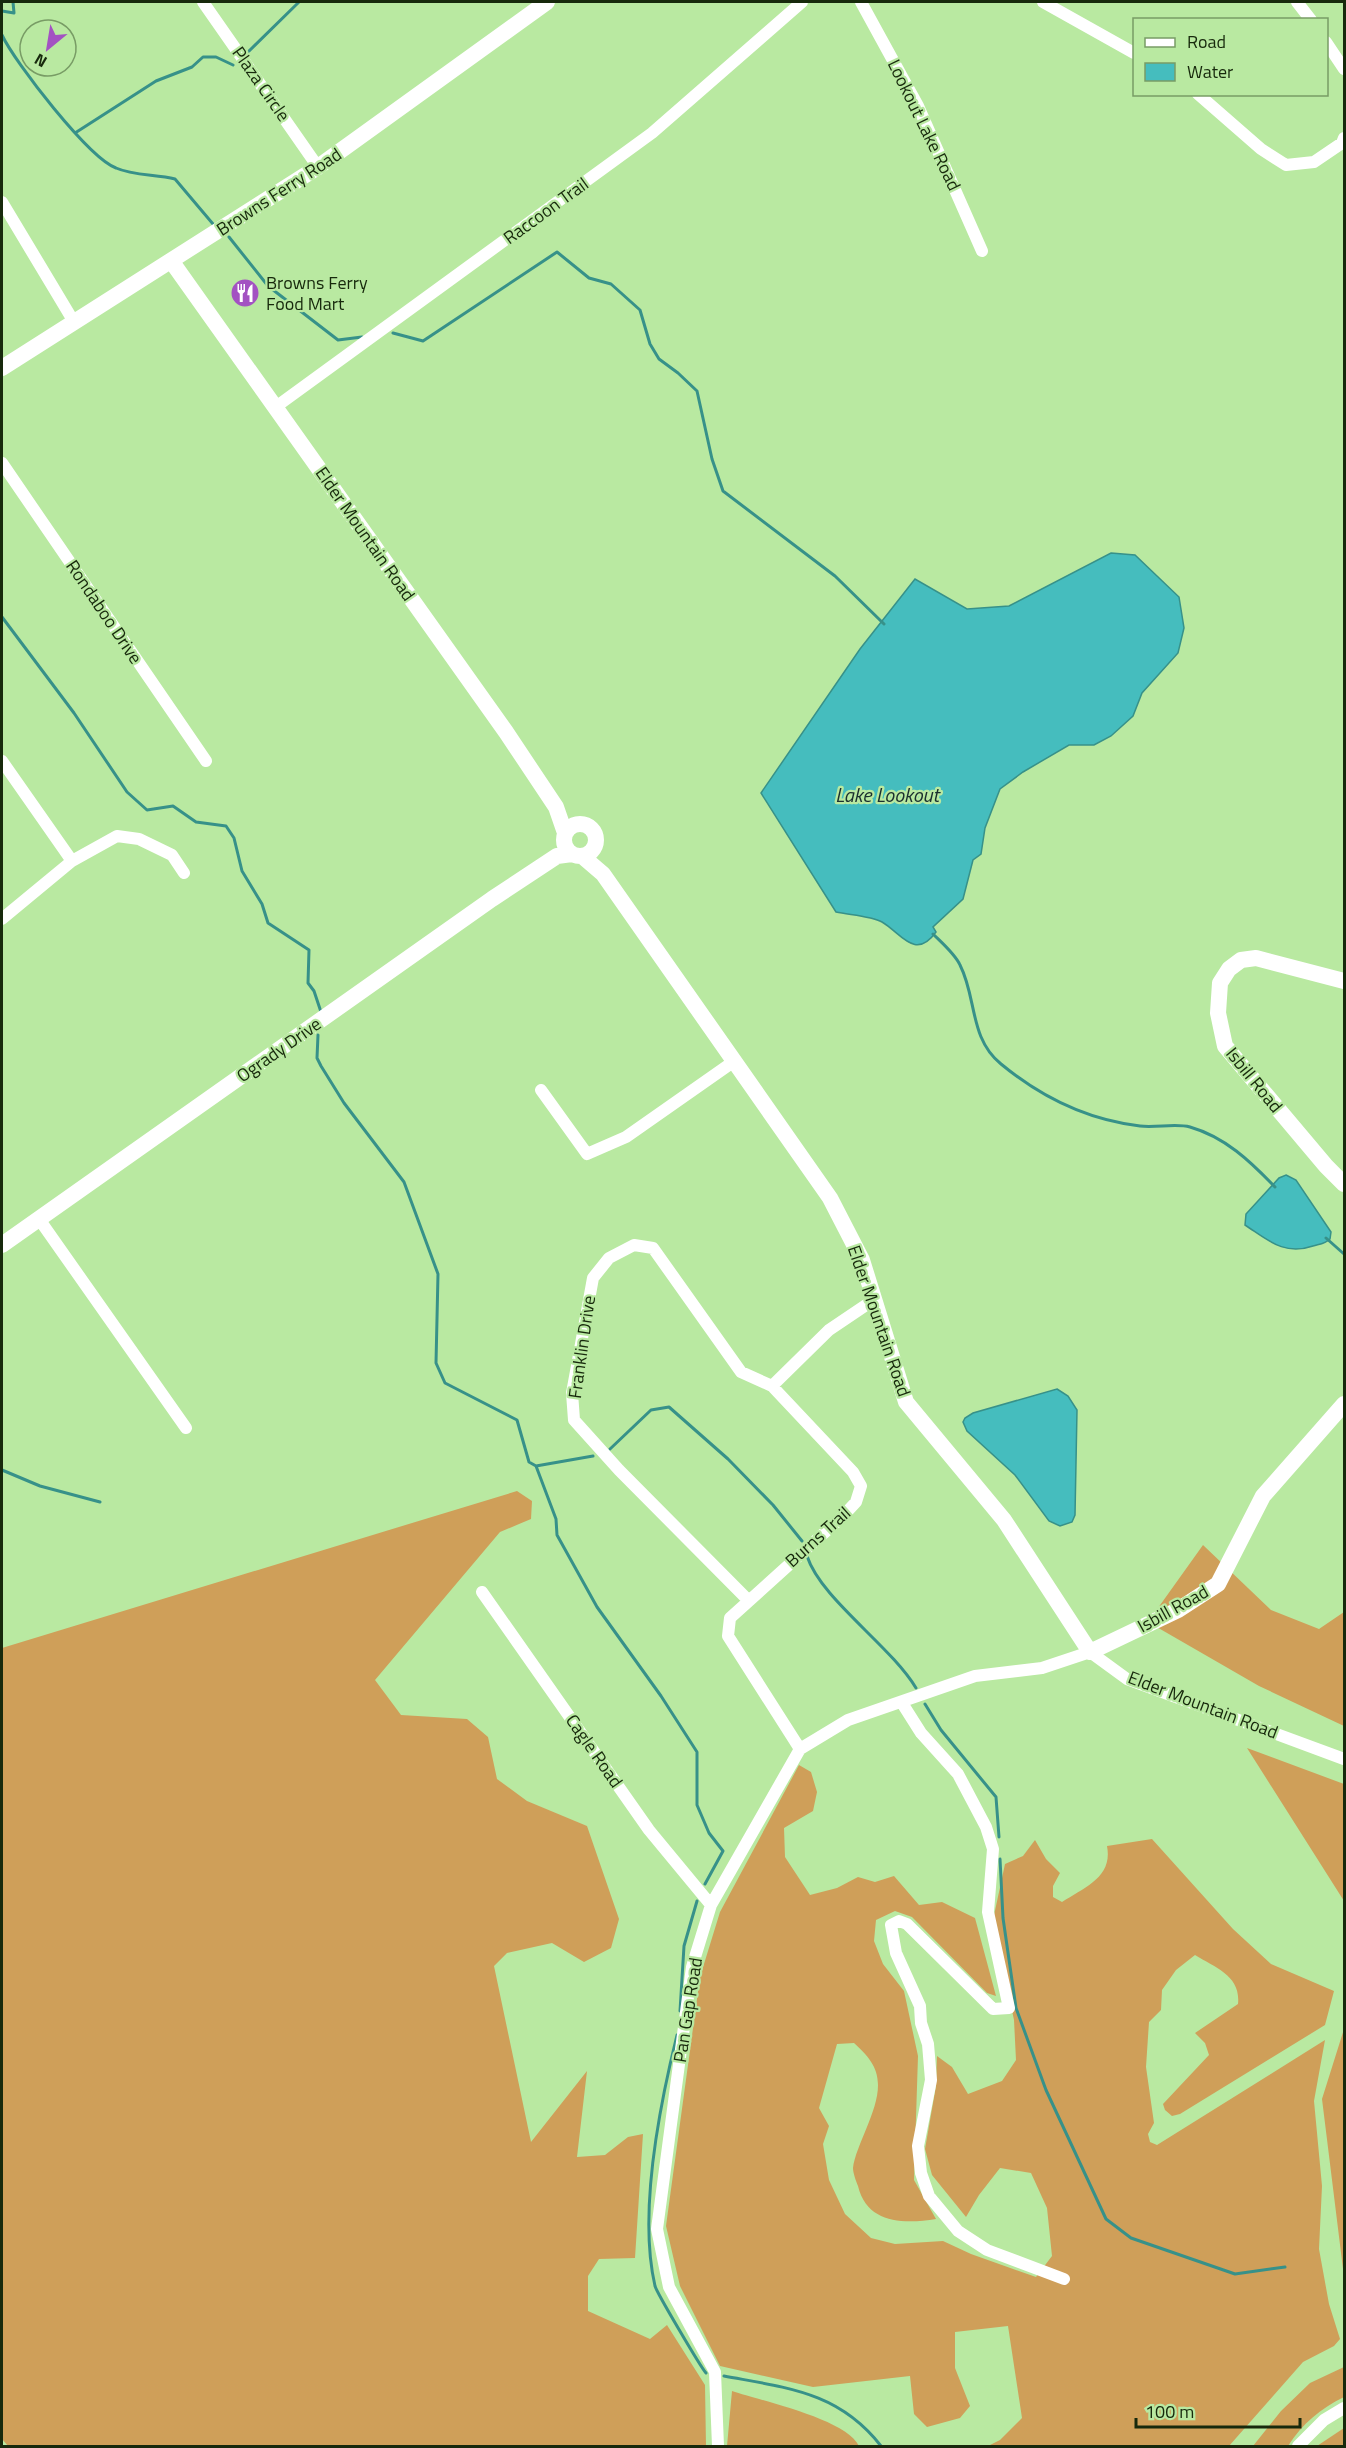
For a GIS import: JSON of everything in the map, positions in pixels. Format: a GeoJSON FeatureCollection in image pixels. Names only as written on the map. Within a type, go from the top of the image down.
{"type":"FeatureCollection","features":[{"type":"Feature","properties":{"kind":"street","name":"Plaza Circle"},"geometry":{"type":"LineString","coordinates":[[203,2],[318,167]]}},
{"type":"Feature","properties":{"kind":"street","name":"Browns Ferry Road"},"geometry":{"type":"LineString","coordinates":[[2,368],[318,167],[547,2]]}},
{"type":"Feature","properties":{"kind":"street","name":"Raccoon Trail"},"geometry":{"type":"LineString","coordinates":[[277,406],[652,133],[802,2]]}},
{"type":"Feature","properties":{"kind":"street","name":"Lookout Lake Road"},"geometry":{"type":"LineString","coordinates":[[861,2],[918,106],[982,251]]}},
{"type":"Feature","properties":{"kind":"street"},"geometry":{"type":"LineString","coordinates":[[1043,2],[1133,52]]}},
{"type":"Feature","properties":{"kind":"street"},"geometry":{"type":"LineString","coordinates":[[1298,2],[1310,18]]}},
{"type":"Feature","properties":{"kind":"street"},"geometry":{"type":"LineString","coordinates":[[1328,45],[1344,69]]}},
{"type":"Feature","properties":{"kind":"street"},"geometry":{"type":"LineString","coordinates":[[1200,96],[1261,149],[1286,165],[1314,162],[1342,143],[1344,138]]}},
{"type":"Feature","properties":{"kind":"street"},"geometry":{"type":"LineString","coordinates":[[2,202],[74,322]]}},
{"type":"Feature","properties":{"kind":"street","name":"Elder Mountain Road"},"geometry":{"type":"LineString","coordinates":[[172,262],[277,406],[556,807],[572,848],[603,873],[830,1198],[862,1260],[906,1402],[1004,1520],[1090,1652],[1127,1679],[1344,1759]]}},
{"type":"Feature","properties":{"kind":"street","name":"Rondaboo Drive"},"geometry":{"type":"LineString","coordinates":[[2,463],[206,761]]}},
{"type":"Feature","properties":{"kind":"street"},"geometry":{"type":"LineString","coordinates":[[2,761],[72,861]]}},
{"type":"Feature","properties":{"kind":"street","name":"Elder Mountain Road"},"geometry":{"type":"LineString","coordinates":[[556,807],[594,832],[572,848]]}},
{"type":"Feature","properties":{"kind":"street"},"geometry":{"type":"LineString","coordinates":[[572,848],[572,826],[582,824]]}},
{"type":"Feature","properties":{"kind":"street"},"geometry":{"type":"LineString","coordinates":[[2,919],[72,861],[117,836],[139,839],[172,855],[184,873]]}},
{"type":"Feature","properties":{"kind":"street","name":"Ogrady Drive"},"geometry":{"type":"LineString","coordinates":[[2,1245],[492,899],[572,848]]}},
{"type":"Feature","properties":{"kind":"street","name":"Isbill Road"},"geometry":{"type":"LineString","coordinates":[[1344,981],[1256,958],[1241,960],[1229,969],[1220,982],[1218,1013],[1225,1046],[1326,1166],[1344,1184]]}},
{"type":"Feature","properties":{"kind":"street"},"geometry":{"type":"LineString","coordinates":[[541,1090],[587,1154],[626,1137],[733,1062]]}},
{"type":"Feature","properties":{"kind":"street"},"geometry":{"type":"LineString","coordinates":[[39,1219],[186,1428]]}},
{"type":"Feature","properties":{"kind":"street","name":"Franklin Drive"},"geometry":{"type":"LineString","coordinates":[[748,1600],[625,1477],[574,1420],[572,1393],[592,1278],[609,1258],[634,1245],[653,1248],[741,1372],[772,1386]]}},
{"type":"Feature","properties":{"kind":"street"},"geometry":{"type":"LineString","coordinates":[[772,1386],[829,1330],[875,1299]]}},
{"type":"Feature","properties":{"kind":"street","name":"Burns Trail"},"geometry":{"type":"LineString","coordinates":[[748,1600],[843,1516],[861,1492],[861,1486],[853,1472],[772,1386]]}},
{"type":"Feature","properties":{"kind":"street","name":"Isbill Road"},"geometry":{"type":"LineString","coordinates":[[1090,1652],[1178,1610],[1218,1584],[1263,1496],[1344,1404]]}},
{"type":"Feature","properties":{"kind":"street","name":"Cagle Road"},"geometry":{"type":"LineString","coordinates":[[482,1592],[650,1830],[711,1905]]}},
{"type":"Feature","properties":{"kind":"street"},"geometry":{"type":"LineString","coordinates":[[748,1600],[730,1618],[728,1636],[800,1749]]}},
{"type":"Feature","properties":{"kind":"street","name":"Pan Gap Road"},"geometry":{"type":"LineString","coordinates":[[718,2446],[715,2372],[669,2287],[657,2229],[692,1967],[711,1905],[800,1749],[848,1720],[975,1676],[1042,1668],[1090,1652]]}},
{"type":"Feature","properties":{"kind":"street"},"geometry":{"type":"LineString","coordinates":[[902,1703],[921,1733],[958,1774],[986,1827],[993,1849],[988,1912],[1008,2008],[993,2009],[907,1924],[899,1922],[891,1925],[896,1953],[920,2006],[921,2023],[928,2044],[931,2080],[918,2146],[921,2173],[929,2196],[958,2231],[987,2250],[1064,2279]]}},
{"type":"Feature","properties":{"kind":"street"},"geometry":{"type":"LineString","coordinates":[[1298,2446],[1324,2420],[1344,2408]]}},
{"type":"Feature","properties":{"kind":"shaded area"},"geometry":{"type":"Polygon","coordinates":[[[517,1491],[532,1501],[531,1519],[500,1532],[375,1680],[401,1715],[467,1719],[488,1737],[497,1779],[527,1801],[587,1826],[619,1919],[611,1948],[584,1962],[552,1943],[507,1953],[494,1966],[531,2142],[587,2071],[577,2157],[605,2155],[628,2137],[643,2134],[635,2258],[599,2259],[588,2276],[588,2311],[650,2339],[667,2325],[705,2385],[706,2446],[8,2446],[2,2439],[2,1648],[517,1491]]]}},
{"type":"Feature","properties":{"kind":"shaded area"},"geometry":{"type":"Polygon","coordinates":[[[1203,1545],[1271,1610],[1319,1629],[1344,1612],[1344,1726],[1259,1686],[1148,1622],[1203,1545]]]}},
{"type":"Feature","properties":{"kind":"shaded area"},"geometry":{"type":"Polygon","coordinates":[[[1247,1748],[1344,1784],[1344,1901],[1247,1748]]]}},
{"type":"Feature","properties":{"kind":"shaded area"},"geometry":{"type":"Polygon","coordinates":[[[799,1765],[811,1772],[817,1792],[813,1811],[784,1828],[785,1857],[810,1895],[837,1888],[858,1877],[875,1882],[894,1876],[919,1905],[942,1902],[975,1918],[996,1996],[987,1993],[912,1917],[895,1911],[876,1920],[874,1941],[883,1964],[904,1991],[918,2056],[914,2180],[936,2219],[900,2221],[888,2219],[869,2208],[863,2199],[853,2168],[875,2106],[878,2078],[871,2061],[854,2043],[837,2044],[819,2108],[829,2126],[823,2144],[829,2180],[845,2214],[871,2238],[895,2244],[943,2241],[971,2254],[1036,2277],[1052,2256],[1047,2208],[1031,2173],[1000,2168],[979,2195],[966,2217],[932,2175],[925,2149],[936,2086],[937,2056],[952,2067],[968,2094],[1002,2081],[1016,2060],[1014,2020],[993,1920],[1005,1864],[1023,1856],[1035,1840],[1046,1859],[1060,1873],[1053,1886],[1053,1897],[1062,1902],[1088,1886],[1101,1873],[1108,1857],[1107,1846],[1152,1839],[1233,1929],[1271,1964],[1334,1991],[1325,2025],[1180,2114],[1172,2116],[1165,2110],[1163,2104],[1209,2055],[1205,2043],[1195,2033],[1238,2004],[1236,1986],[1226,1974],[1195,1955],[1176,1970],[1162,1990],[1161,2010],[1149,2022],[1146,2067],[1154,2123],[1148,2134],[1150,2142],[1157,2145],[1325,2040],[1314,2101],[1322,2186],[1319,2249],[1329,2304],[1340,2339],[1334,2346],[1303,2362],[1229,2446],[988,2446],[1000,2440],[1022,2418],[1008,2326],[955,2332],[955,2368],[970,2406],[960,2418],[927,2427],[914,2414],[910,2376],[813,2387],[720,2366],[680,2286],[666,2226],[700,1977],[720,1912],[799,1765]]]}},
{"type":"Feature","properties":{"kind":"shaded area"},"geometry":{"type":"Polygon","coordinates":[[[1344,2029],[1344,2277],[1322,2099],[1344,2029]]]}},
{"type":"Feature","properties":{"kind":"shaded area"},"geometry":{"type":"Polygon","coordinates":[[[1344,2367],[1344,2397],[1313,2417],[1288,2446],[1253,2446],[1281,2411],[1310,2383],[1344,2367]]]}},
{"type":"Feature","properties":{"kind":"shaded area"},"geometry":{"type":"Polygon","coordinates":[[[732,2391],[821,2419],[851,2436],[859,2446],[727,2446],[732,2391]]]}},
{"type":"Feature","properties":{"kind":"shaded area"},"geometry":{"type":"Polygon","coordinates":[[[1344,2428],[1344,2446],[1317,2446],[1344,2428]]]}},
{"type":"Feature","properties":{"kind":"water","name":"Lake Lookout"},"geometry":{"type":"Polygon","coordinates":[[[1111,553],[1135,555],[1179,597],[1184,628],[1178,653],[1142,693],[1133,716],[1111,736],[1094,745],[1069,745],[1023,772],[1000,789],[985,828],[981,854],[973,860],[963,899],[933,927],[936,932],[928,940],[921,944],[908,942],[882,922],[836,912],[761,793],[860,649],[915,579],[967,609],[1009,606],[1111,553]]]}},
{"type":"Feature","properties":{"kind":"water"},"geometry":{"type":"Polygon","coordinates":[[[1286,1175],[1296,1180],[1331,1232],[1330,1239],[1326,1242],[1303,1249],[1285,1248],[1269,1241],[1245,1225],[1246,1214],[1279,1178],[1286,1175]]]}},
{"type":"Feature","properties":{"kind":"water"},"geometry":{"type":"Polygon","coordinates":[[[1057,1389],[1068,1396],[1077,1410],[1075,1515],[1072,1522],[1060,1526],[1049,1521],[1015,1475],[967,1431],[963,1422],[973,1413],[1057,1389]]]}},
{"type":"Feature","properties":{"kind":"waterway"},"geometry":{"type":"LineString","coordinates":[[2,11],[14,13],[13,2]]}},
{"type":"Feature","properties":{"kind":"waterway"},"geometry":{"type":"LineString","coordinates":[[245,55],[299,2]]}},
{"type":"Feature","properties":{"kind":"waterway"},"geometry":{"type":"LineString","coordinates":[[2,35],[37,87],[71,129],[104,161],[130,172],[175,179],[213,224]]}},
{"type":"Feature","properties":{"kind":"waterway"},"geometry":{"type":"LineString","coordinates":[[75,133],[156,81],[192,67],[203,57],[216,57],[233,65]]}},
{"type":"Feature","properties":{"kind":"waterway"},"geometry":{"type":"LineString","coordinates":[[229,237],[268,286],[338,340],[362,337]]}},
{"type":"Feature","properties":{"kind":"waterway"},"geometry":{"type":"LineString","coordinates":[[393,333],[423,341],[557,252],[589,278],[611,284],[640,310],[650,344],[659,359],[697,391],[712,459],[723,491],[835,576],[884,624]]}},
{"type":"Feature","properties":{"kind":"waterway"},"geometry":{"type":"LineString","coordinates":[[2,617],[74,713],[127,792],[147,810],[173,806],[196,822],[226,826],[234,838],[242,871],[262,904],[268,923],[309,950],[308,983],[314,991],[321,1012]]}},
{"type":"Feature","properties":{"kind":"waterway"},"geometry":{"type":"LineString","coordinates":[[933,934],[952,953],[960,965],[983,1042],[991,1054],[1016,1076],[1049,1097],[1102,1118],[1140,1126],[1172,1125],[1203,1131],[1236,1151],[1275,1187]]}},
{"type":"Feature","properties":{"kind":"waterway"},"geometry":{"type":"LineString","coordinates":[[318,1035],[317,1058],[321,1066],[344,1103],[404,1182],[438,1274],[436,1363],[445,1383],[517,1420],[529,1462],[536,1466],[556,1519],[557,1535],[597,1607],[661,1696],[697,1752],[697,1805],[709,1833],[723,1851],[705,1884]]}},
{"type":"Feature","properties":{"kind":"waterway"},"geometry":{"type":"LineString","coordinates":[[1326,1238],[1344,1254]]}},
{"type":"Feature","properties":{"kind":"waterway"},"geometry":{"type":"LineString","coordinates":[[610,1449],[651,1410],[669,1407],[728,1459],[773,1505],[802,1541]]}},
{"type":"Feature","properties":{"kind":"waterway"},"geometry":{"type":"LineString","coordinates":[[536,1466],[593,1456]]}},
{"type":"Feature","properties":{"kind":"waterway"},"geometry":{"type":"LineString","coordinates":[[2,1470],[40,1486],[100,1502]]}},
{"type":"Feature","properties":{"kind":"waterway"},"geometry":{"type":"LineString","coordinates":[[807,1556],[826,1589],[890,1655],[916,1688]]}},
{"type":"Feature","properties":{"kind":"waterway"},"geometry":{"type":"LineString","coordinates":[[925,1704],[941,1730],[996,1797],[999,1837]]}},
{"type":"Feature","properties":{"kind":"waterway"},"geometry":{"type":"LineString","coordinates":[[1000,1859],[1003,1918],[1016,2008],[1046,2090],[1106,2219],[1131,2238],[1235,2274],[1285,2267]]}},
{"type":"Feature","properties":{"kind":"waterway"},"geometry":{"type":"LineString","coordinates":[[680,2011],[684,1946],[697,1901]]}},
{"type":"Feature","properties":{"kind":"waterway"},"geometry":{"type":"LineString","coordinates":[[677,2035],[653,2160],[649,2226],[650,2257],[655,2286],[706,2373]]}},
{"type":"Feature","properties":{"kind":"waterway"},"geometry":{"type":"LineString","coordinates":[[724,2376],[791,2389],[830,2403],[865,2428],[881,2446]]}},
{"type":"Feature","properties":{"kind":"place","name":"Browns Ferry Food Mart"},"geometry":{"type":"Point","coordinates":[245,293]}}]}
